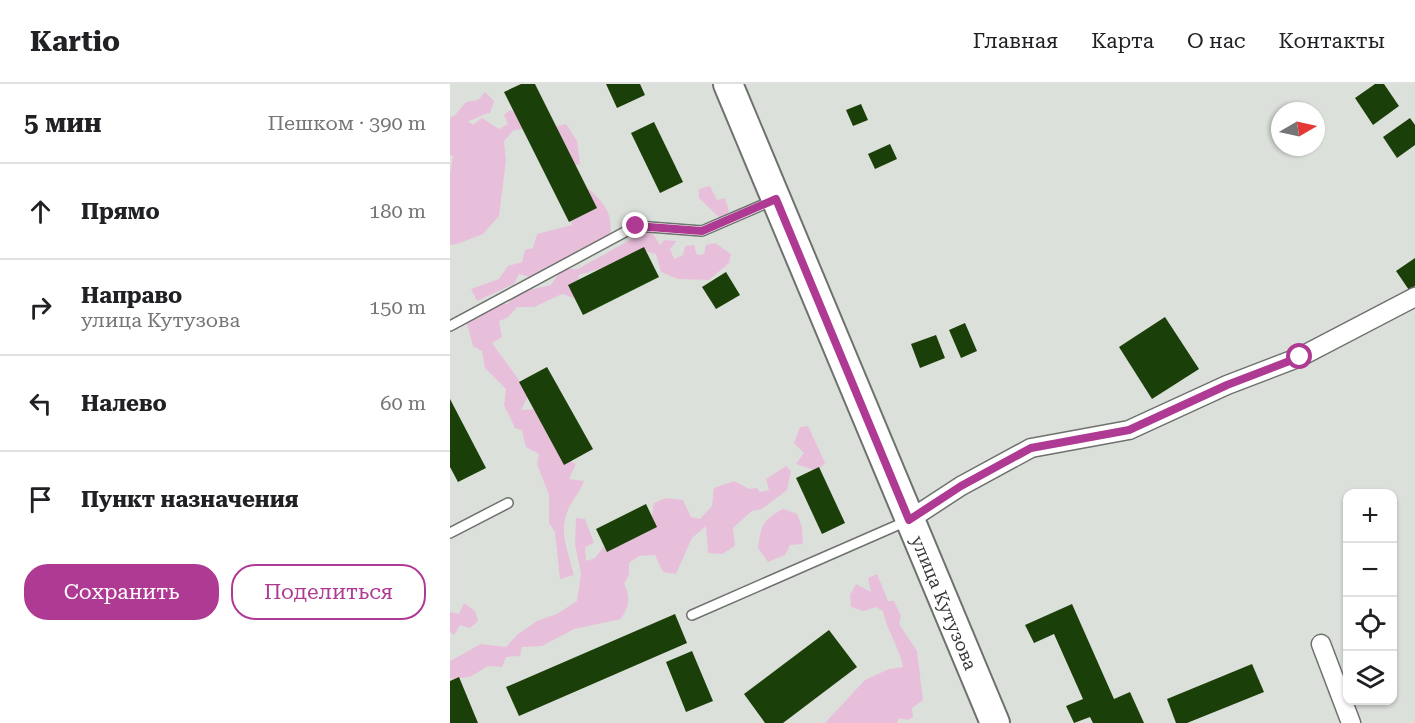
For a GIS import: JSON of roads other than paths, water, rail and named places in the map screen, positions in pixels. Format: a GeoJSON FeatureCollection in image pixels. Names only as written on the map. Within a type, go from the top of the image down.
{"type":"FeatureCollection","features":[{"type":"Feature","properties":{"kind":"main road","name":"улица Кутузова"},"geometry":{"type":"LineString","coordinates":[[728,84],[996,723]]}},
{"type":"Feature","properties":{"kind":"street"},"geometry":{"type":"LineString","coordinates":[[909,520],[961,486],[1031,448],[1129,430],[1227,385],[1300,357],[1415,297]]}},
{"type":"Feature","properties":{"kind":"street"},"geometry":{"type":"LineString","coordinates":[[1321,644],[1351,723]]}},
{"type":"Feature","properties":{"kind":"lane"},"geometry":{"type":"LineString","coordinates":[[451,324],[636,226],[702,231],[776,199]]}},
{"type":"Feature","properties":{"kind":"lane"},"geometry":{"type":"LineString","coordinates":[[450,533],[508,503]]}},
{"type":"Feature","properties":{"kind":"lane"},"geometry":{"type":"LineString","coordinates":[[692,615],[909,520]]}}]}
